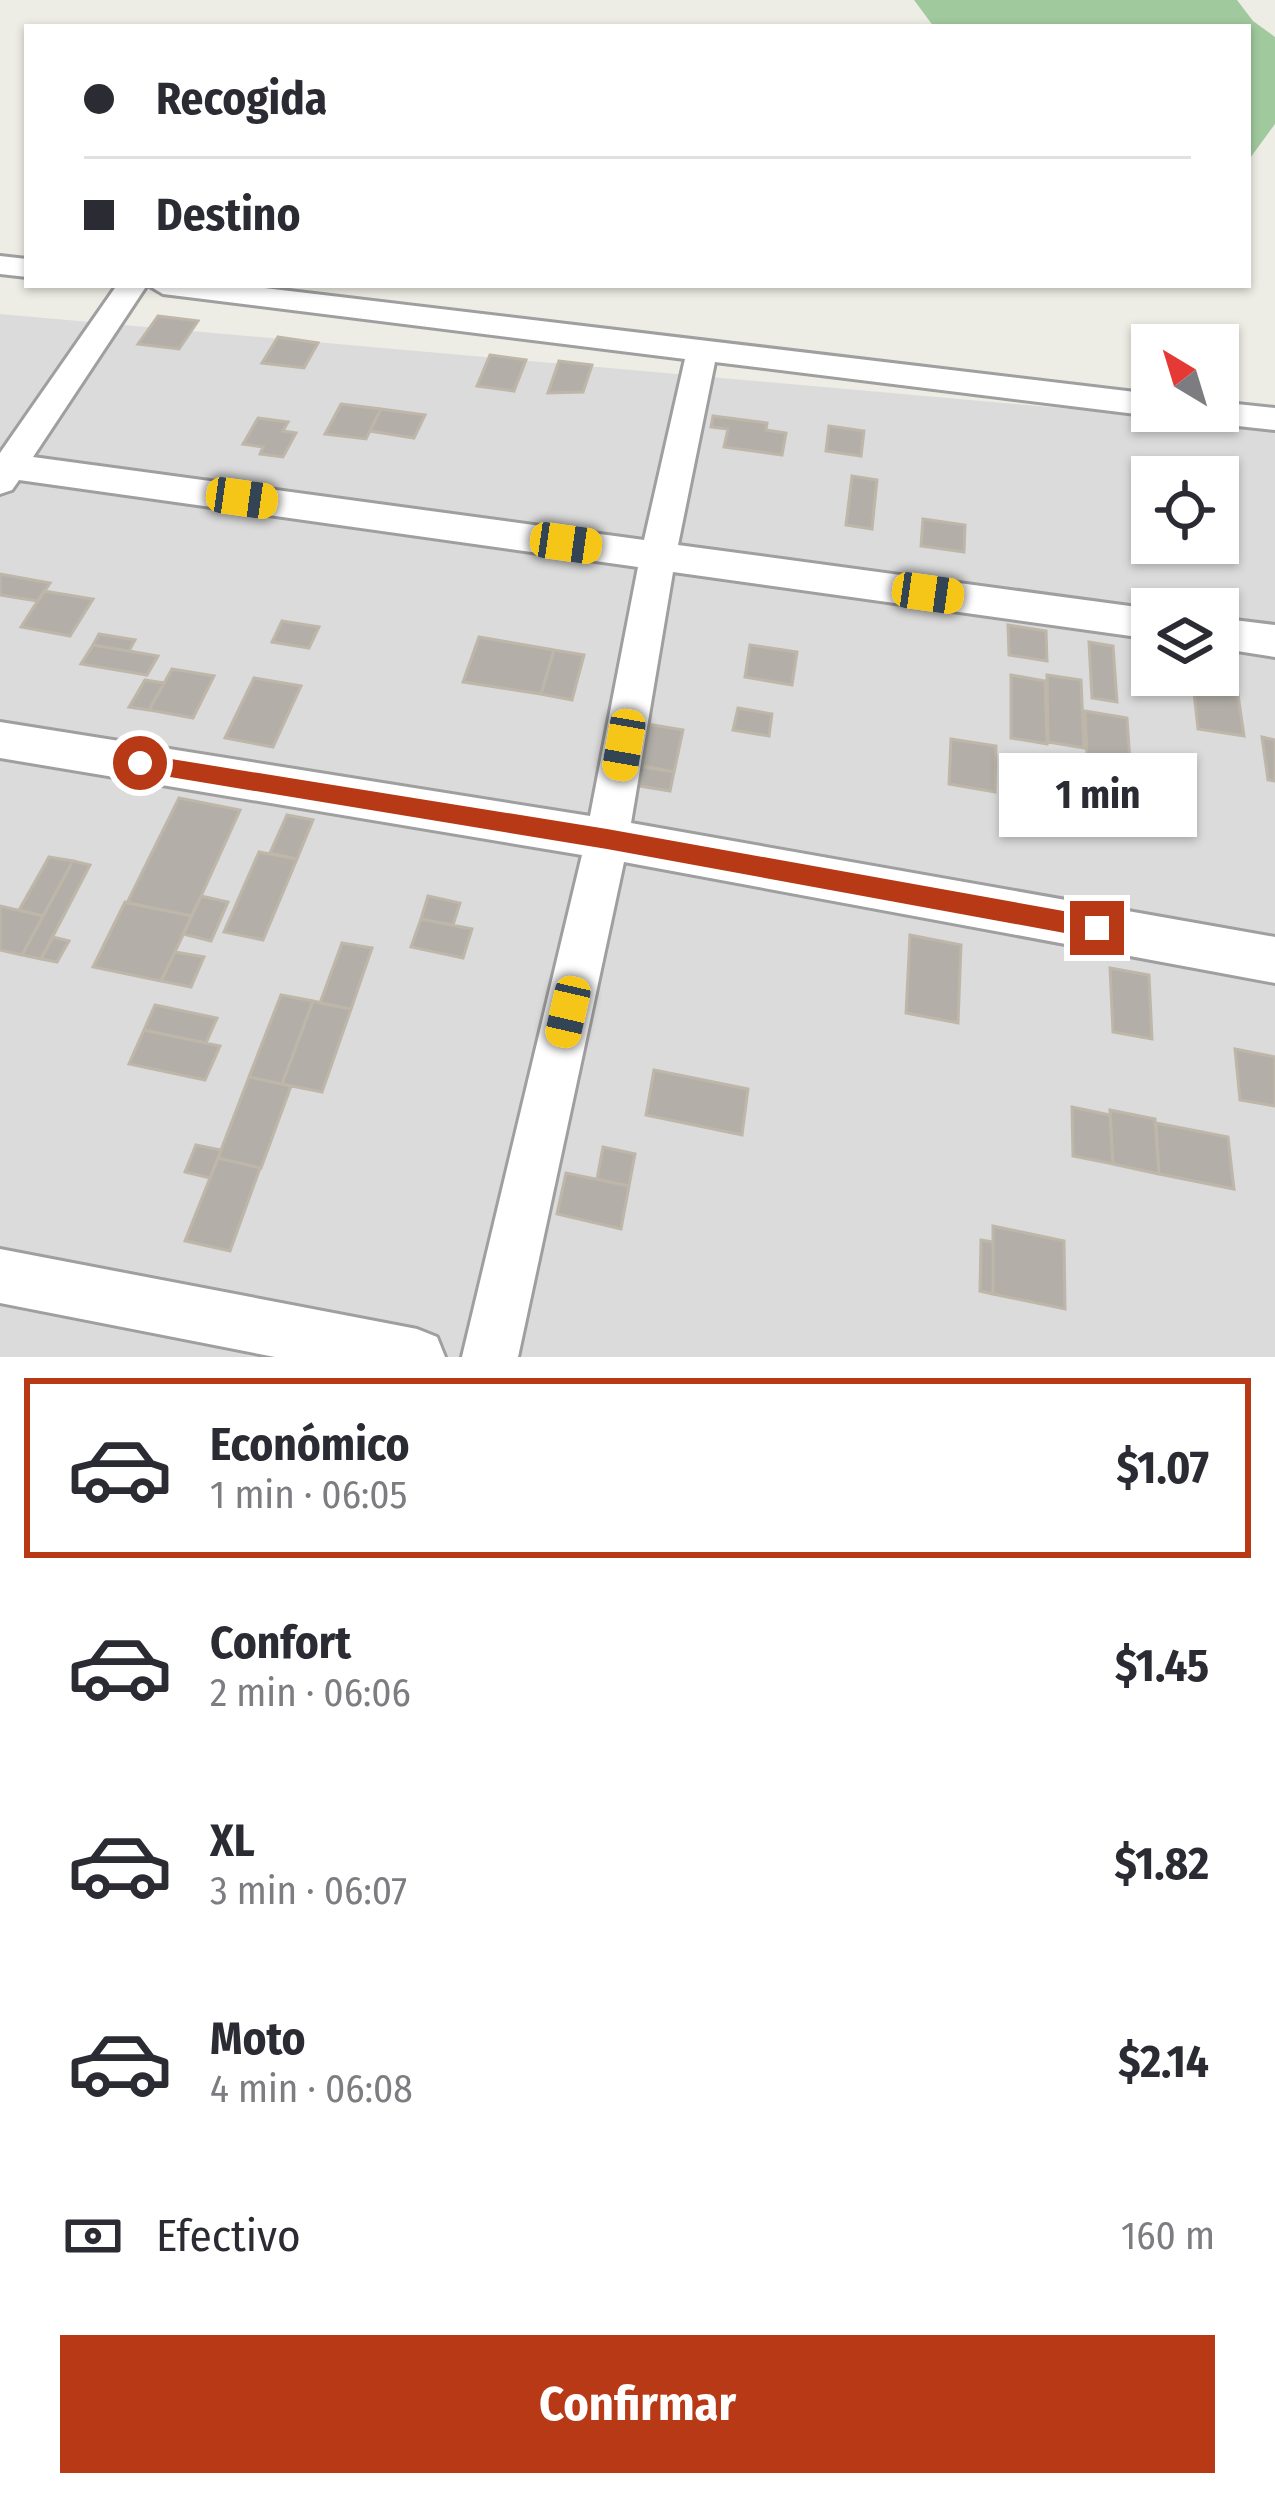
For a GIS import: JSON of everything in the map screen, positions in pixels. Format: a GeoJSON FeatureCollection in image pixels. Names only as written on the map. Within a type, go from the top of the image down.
{"type":"FeatureCollection","features":[{"type":"Feature","properties":{"kind":"street"},"geometry":{"type":"LineString","coordinates":[[130,288],[3,471],[1131,621]]}},
{"type":"Feature","properties":{"kind":"street"},"geometry":{"type":"LineString","coordinates":[[186,288],[1131,403]]}},
{"type":"Feature","properties":{"kind":"street"},"geometry":{"type":"LineString","coordinates":[[490,1357],[607,839],[658,556],[701,354]]}},
{"type":"Feature","properties":{"kind":"street"},"geometry":{"type":"LineString","coordinates":[[1239,415],[1275,419]]}},
{"type":"Feature","properties":{"kind":"street"},"geometry":{"type":"LineString","coordinates":[[1239,636],[1275,641]]}},
{"type":"Feature","properties":{"kind":"street"},"geometry":{"type":"LineString","coordinates":[[0,740],[607,839],[1275,960]]}},
{"type":"Feature","properties":{"kind":"street"},"geometry":{"type":"LineString","coordinates":[[0,1276],[417,1357]]}},
{"type":"Feature","properties":{"kind":"shaded area"},"geometry":{"type":"Polygon","coordinates":[[[0,314],[1131,414],[1131,432],[1239,432],[1239,424],[1275,427],[1275,1357],[0,1357],[0,314]]]}},
{"type":"Feature","properties":{"kind":"green space"},"geometry":{"type":"Polygon","coordinates":[[[914,0],[1237,0],[1253,21],[1275,37],[1275,124],[1251,157],[1251,24],[932,24],[914,0]]]}},
{"type":"Feature","properties":{"kind":"building"},"geometry":{"type":"Polygon","coordinates":[[[158,316],[198,321],[179,349],[138,344],[158,316]]]}},
{"type":"Feature","properties":{"kind":"building"},"geometry":{"type":"Polygon","coordinates":[[[278,337],[318,343],[304,368],[262,363],[278,337]]]}},
{"type":"Feature","properties":{"kind":"building"},"geometry":{"type":"Polygon","coordinates":[[[490,355],[526,360],[514,391],[477,386],[490,355]]]}},
{"type":"Feature","properties":{"kind":"building"},"geometry":{"type":"Polygon","coordinates":[[[559,361],[592,365],[583,392],[548,393],[559,361]]]}},
{"type":"Feature","properties":{"kind":"building"},"geometry":{"type":"Polygon","coordinates":[[[341,404],[381,409],[366,439],[325,434],[341,404]]]}},
{"type":"Feature","properties":{"kind":"building"},"geometry":{"type":"Polygon","coordinates":[[[381,409],[425,415],[414,438],[370,431],[381,409]]]}},
{"type":"Feature","properties":{"kind":"building"},"geometry":{"type":"Polygon","coordinates":[[[713,416],[767,423],[766,430],[786,433],[782,455],[724,447],[728,429],[711,427],[713,416]]]}},
{"type":"Feature","properties":{"kind":"building"},"geometry":{"type":"Polygon","coordinates":[[[258,418],[288,422],[283,431],[296,433],[283,457],[260,454],[263,447],[243,444],[258,418]]]}},
{"type":"Feature","properties":{"kind":"building"},"geometry":{"type":"Polygon","coordinates":[[[829,426],[864,431],[861,456],[826,451],[829,426]]]}},
{"type":"Feature","properties":{"kind":"building"},"geometry":{"type":"Polygon","coordinates":[[[852,476],[877,480],[872,529],[846,525],[852,476]]]}},
{"type":"Feature","properties":{"kind":"building"},"geometry":{"type":"Polygon","coordinates":[[[923,519],[965,525],[964,552],[921,546],[923,519]]]}},
{"type":"Feature","properties":{"kind":"building"},"geometry":{"type":"Polygon","coordinates":[[[0,574],[50,583],[38,601],[0,595],[0,574]]]}},
{"type":"Feature","properties":{"kind":"building"},"geometry":{"type":"Polygon","coordinates":[[[44,591],[93,599],[70,636],[21,627],[44,591]]]}},
{"type":"Feature","properties":{"kind":"building"},"geometry":{"type":"Polygon","coordinates":[[[282,621],[319,627],[309,648],[272,642],[282,621]]]}},
{"type":"Feature","properties":{"kind":"building"},"geometry":{"type":"Polygon","coordinates":[[[1008,625],[1046,631],[1047,661],[1009,655],[1008,625]]]}},
{"type":"Feature","properties":{"kind":"building"},"geometry":{"type":"Polygon","coordinates":[[[99,634],[135,640],[129,651],[93,645],[99,634]]]}},
{"type":"Feature","properties":{"kind":"building"},"geometry":{"type":"Polygon","coordinates":[[[479,637],[554,650],[541,694],[463,682],[479,637]]]}},
{"type":"Feature","properties":{"kind":"building"},"geometry":{"type":"Polygon","coordinates":[[[1089,642],[1113,646],[1117,702],[1092,698],[1089,642]]]}},
{"type":"Feature","properties":{"kind":"building"},"geometry":{"type":"Polygon","coordinates":[[[93,645],[158,656],[147,675],[81,664],[93,645]]]}},
{"type":"Feature","properties":{"kind":"building"},"geometry":{"type":"Polygon","coordinates":[[[750,645],[797,652],[792,685],[745,677],[750,645]]]}},
{"type":"Feature","properties":{"kind":"building"},"geometry":{"type":"Polygon","coordinates":[[[554,650],[584,655],[572,700],[541,694],[554,650]]]}},
{"type":"Feature","properties":{"kind":"building"},"geometry":{"type":"Polygon","coordinates":[[[172,669],[214,676],[193,718],[149,710],[172,669]]]}},
{"type":"Feature","properties":{"kind":"building"},"geometry":{"type":"Polygon","coordinates":[[[1011,675],[1045,681],[1047,744],[1011,738],[1011,675]]]}},
{"type":"Feature","properties":{"kind":"building"},"geometry":{"type":"Polygon","coordinates":[[[1047,675],[1081,680],[1084,748],[1048,742],[1047,675]]]}},
{"type":"Feature","properties":{"kind":"building"},"geometry":{"type":"Polygon","coordinates":[[[254,678],[301,686],[273,747],[225,738],[254,678]]]}},
{"type":"Feature","properties":{"kind":"building"},"geometry":{"type":"Polygon","coordinates":[[[145,680],[164,683],[149,710],[129,707],[145,680]]]}},
{"type":"Feature","properties":{"kind":"building"},"geometry":{"type":"Polygon","coordinates":[[[1194,696],[1238,696],[1244,736],[1198,729],[1194,696]]]}},
{"type":"Feature","properties":{"kind":"building"},"geometry":{"type":"Polygon","coordinates":[[[738,708],[772,714],[769,736],[733,730],[738,708]]]}},
{"type":"Feature","properties":{"kind":"building"},"geometry":{"type":"Polygon","coordinates":[[[1085,711],[1127,718],[1130,762],[1087,755],[1085,711]]]}},
{"type":"Feature","properties":{"kind":"building"},"geometry":{"type":"Polygon","coordinates":[[[647,724],[683,730],[674,772],[638,765],[647,724]]]}},
{"type":"Feature","properties":{"kind":"building"},"geometry":{"type":"Polygon","coordinates":[[[1262,737],[1275,740],[1275,781],[1268,780],[1262,737]]]}},
{"type":"Feature","properties":{"kind":"building"},"geometry":{"type":"Polygon","coordinates":[[[951,739],[996,746],[995,792],[949,784],[951,739]]]}},
{"type":"Feature","properties":{"kind":"building"},"geometry":{"type":"Polygon","coordinates":[[[1036,764],[1054,767],[1055,801],[1025,796],[1025,770],[1036,772],[1036,764]]]}},
{"type":"Feature","properties":{"kind":"building"},"geometry":{"type":"Polygon","coordinates":[[[638,766],[674,772],[670,791],[633,785],[638,766]]]}},
{"type":"Feature","properties":{"kind":"building"},"geometry":{"type":"Polygon","coordinates":[[[179,798],[240,810],[192,916],[127,903],[179,798]]]}},
{"type":"Feature","properties":{"kind":"building"},"geometry":{"type":"Polygon","coordinates":[[[287,815],[313,820],[297,859],[270,853],[287,815]]]}},
{"type":"Feature","properties":{"kind":"building"},"geometry":{"type":"Polygon","coordinates":[[[259,852],[297,859],[263,940],[224,932],[259,852]]]}},
{"type":"Feature","properties":{"kind":"building"},"geometry":{"type":"Polygon","coordinates":[[[49,857],[73,861],[43,916],[19,910],[49,857]]]}},
{"type":"Feature","properties":{"kind":"building"},"geometry":{"type":"Polygon","coordinates":[[[73,861],[90,865],[41,959],[22,955],[73,861]]]}},
{"type":"Feature","properties":{"kind":"building"},"geometry":{"type":"Polygon","coordinates":[[[201,896],[228,902],[211,941],[183,934],[201,896]]]}},
{"type":"Feature","properties":{"kind":"building"},"geometry":{"type":"Polygon","coordinates":[[[428,896],[460,903],[453,925],[421,919],[428,896]]]}},
{"type":"Feature","properties":{"kind":"building"},"geometry":{"type":"Polygon","coordinates":[[[125,902],[192,916],[161,981],[93,967],[125,902]]]}},
{"type":"Feature","properties":{"kind":"building"},"geometry":{"type":"Polygon","coordinates":[[[0,906],[43,916],[22,955],[0,950],[0,906]]]}},
{"type":"Feature","properties":{"kind":"building"},"geometry":{"type":"Polygon","coordinates":[[[421,919],[472,929],[463,958],[411,947],[421,919]]]}},
{"type":"Feature","properties":{"kind":"building"},"geometry":{"type":"Polygon","coordinates":[[[910,935],[961,945],[958,1023],[906,1013],[910,935]]]}},
{"type":"Feature","properties":{"kind":"building"},"geometry":{"type":"Polygon","coordinates":[[[53,937],[69,941],[57,962],[41,959],[53,937]]]}},
{"type":"Feature","properties":{"kind":"building"},"geometry":{"type":"Polygon","coordinates":[[[342,943],[372,948],[351,1009],[320,1003],[342,943]]]}},
{"type":"Feature","properties":{"kind":"building"},"geometry":{"type":"Polygon","coordinates":[[[175,952],[204,957],[191,987],[161,981],[175,952]]]}},
{"type":"Feature","properties":{"kind":"building"},"geometry":{"type":"Polygon","coordinates":[[[1110,968],[1149,975],[1152,1039],[1113,1032],[1110,968]]]}},
{"type":"Feature","properties":{"kind":"building"},"geometry":{"type":"Polygon","coordinates":[[[281,995],[313,1001],[282,1084],[249,1077],[281,995]]]}},
{"type":"Feature","properties":{"kind":"building"},"geometry":{"type":"Polygon","coordinates":[[[313,1001],[351,1009],[322,1092],[282,1084],[313,1001]]]}},
{"type":"Feature","properties":{"kind":"building"},"geometry":{"type":"Polygon","coordinates":[[[155,1005],[217,1018],[206,1043],[144,1030],[155,1005]]]}},
{"type":"Feature","properties":{"kind":"building"},"geometry":{"type":"Polygon","coordinates":[[[144,1030],[220,1046],[205,1080],[129,1064],[144,1030]]]}},
{"type":"Feature","properties":{"kind":"building"},"geometry":{"type":"Polygon","coordinates":[[[1235,1049],[1275,1057],[1275,1106],[1240,1100],[1235,1049]]]}},
{"type":"Feature","properties":{"kind":"building"},"geometry":{"type":"Polygon","coordinates":[[[654,1070],[748,1089],[742,1135],[646,1115],[654,1070]]]}},
{"type":"Feature","properties":{"kind":"building"},"geometry":{"type":"Polygon","coordinates":[[[249,1077],[291,1086],[261,1168],[218,1158],[249,1077]]]}},
{"type":"Feature","properties":{"kind":"building"},"geometry":{"type":"Polygon","coordinates":[[[1072,1107],[1110,1115],[1113,1164],[1073,1156],[1072,1107]]]}},
{"type":"Feature","properties":{"kind":"building"},"geometry":{"type":"Polygon","coordinates":[[[1110,1110],[1155,1119],[1159,1174],[1113,1164],[1110,1110]]]}},
{"type":"Feature","properties":{"kind":"building"},"geometry":{"type":"Polygon","coordinates":[[[1156,1123],[1228,1137],[1234,1189],[1159,1174],[1156,1123]]]}},
{"type":"Feature","properties":{"kind":"building"},"geometry":{"type":"Polygon","coordinates":[[[196,1145],[221,1150],[210,1178],[185,1172],[196,1145]]]}},
{"type":"Feature","properties":{"kind":"building"},"geometry":{"type":"Polygon","coordinates":[[[603,1147],[635,1154],[629,1186],[597,1179],[603,1147]]]}},
{"type":"Feature","properties":{"kind":"building"},"geometry":{"type":"Polygon","coordinates":[[[218,1158],[260,1168],[230,1251],[185,1241],[218,1158]]]}},
{"type":"Feature","properties":{"kind":"building"},"geometry":{"type":"Polygon","coordinates":[[[566,1173],[629,1186],[621,1229],[557,1214],[566,1173]]]}},
{"type":"Feature","properties":{"kind":"building"},"geometry":{"type":"Polygon","coordinates":[[[993,1226],[1064,1241],[1065,1309],[993,1294],[993,1226]]]}},
{"type":"Feature","properties":{"kind":"building"},"geometry":{"type":"Polygon","coordinates":[[[981,1240],[993,1242],[993,1294],[980,1291],[981,1240]]]}},
{"type":"Feature","properties":{"kind":"route"},"geometry":{"type":"LineString","coordinates":[[140,763],[607,839],[1097,928]]}}]}
